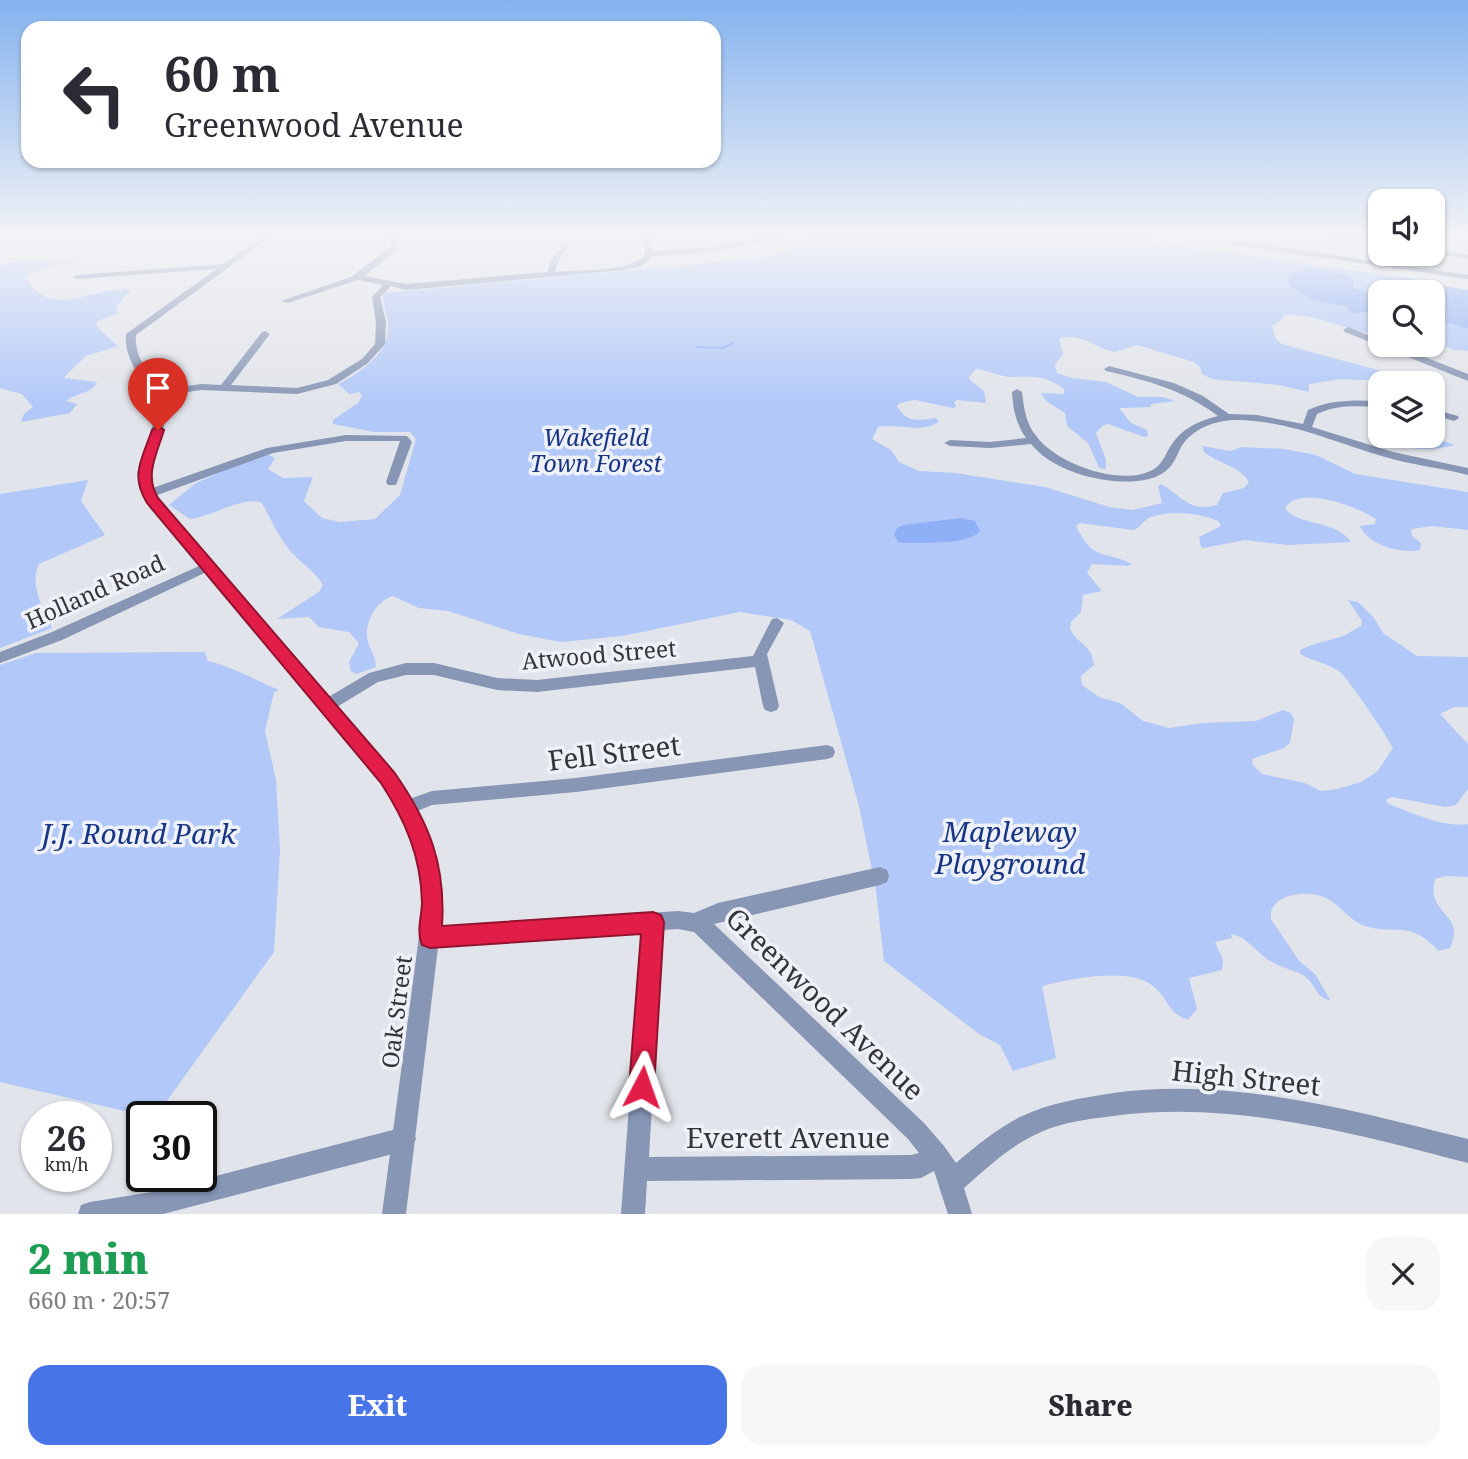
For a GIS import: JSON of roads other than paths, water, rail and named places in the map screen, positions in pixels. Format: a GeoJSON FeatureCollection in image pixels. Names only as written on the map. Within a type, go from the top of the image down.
{"type":"FeatureCollection","features":[{"type":"Feature","properties":{"kind":"street"},"geometry":{"type":"LineString","coordinates":[[187,294],[131,334],[129,346],[153,394],[159,418],[155,442],[143,476],[148,494],[264,452],[353,438],[403,438],[406,442],[405,452],[393,482]]}},
{"type":"Feature","properties":{"kind":"street"},"geometry":{"type":"LineString","coordinates":[[285,301],[307,294]]}},
{"type":"Feature","properties":{"kind":"street"},"geometry":{"type":"LineString","coordinates":[[153,394],[188,388],[293,391],[316,387],[343,377],[365,361],[380,344],[382,332],[376,297],[379,294]]}},
{"type":"Feature","properties":{"kind":"street"},"geometry":{"type":"LineString","coordinates":[[1348,330],[1368,338]]}},
{"type":"Feature","properties":{"kind":"street"},"geometry":{"type":"LineString","coordinates":[[224,388],[265,334]]}},
{"type":"Feature","properties":{"kind":"street"},"geometry":{"type":"LineString","coordinates":[[1416,357],[1468,378]]}},
{"type":"Feature","properties":{"kind":"street"},"geometry":{"type":"LineString","coordinates":[[1109,369],[1173,385],[1206,401],[1226,417]]}},
{"type":"Feature","properties":{"kind":"street"},"geometry":{"type":"LineString","coordinates":[[1017,392],[1018,416],[1032,441],[1055,460],[1077,470],[1108,476],[1135,477],[1150,474],[1166,466],[1180,441],[1193,428],[1226,417],[1262,419],[1307,427],[1392,455],[1468,472]]}},
{"type":"Feature","properties":{"kind":"street"},"geometry":{"type":"LineString","coordinates":[[1307,427],[1309,416],[1315,410],[1347,404],[1368,404]]}},
{"type":"Feature","properties":{"kind":"street"},"geometry":{"type":"LineString","coordinates":[[1445,415],[1454,418]]}},
{"type":"Feature","properties":{"kind":"street"},"geometry":{"type":"LineString","coordinates":[[950,443],[1032,441]]}},
{"type":"Feature","properties":{"kind":"street","name":"Oak Street"},"geometry":{"type":"LineString","coordinates":[[148,494],[388,777],[407,807],[424,844],[433,903],[394,1214]]}},
{"type":"Feature","properties":{"kind":"street","name":"Holland Road"},"geometry":{"type":"LineString","coordinates":[[0,658],[57,636],[208,566]]}},
{"type":"Feature","properties":{"kind":"street"},"geometry":{"type":"LineString","coordinates":[[771,706],[760,661],[763,646],[777,623]]}},
{"type":"Feature","properties":{"kind":"street","name":"Atwood Street"},"geometry":{"type":"LineString","coordinates":[[327,706],[374,677],[406,669],[434,669],[487,682],[537,686],[760,661]]}},
{"type":"Feature","properties":{"kind":"street","name":"Fell Street"},"geometry":{"type":"LineString","coordinates":[[407,807],[432,798],[576,785],[827,752]]}},
{"type":"Feature","properties":{"kind":"street"},"geometry":{"type":"LineString","coordinates":[[696,922],[718,912],[880,876]]}},
{"type":"Feature","properties":{"kind":"street","name":"Greenwood Avenue"},"geometry":{"type":"LineString","coordinates":[[430,937],[682,920],[696,922],[710,932],[873,1086],[936,1154],[952,1182],[960,1214]]}},
{"type":"Feature","properties":{"kind":"street"},"geometry":{"type":"LineString","coordinates":[[633,1214],[653,922]]}},
{"type":"Feature","properties":{"kind":"street","name":"High Street"},"geometry":{"type":"LineString","coordinates":[[952,1182],[1005,1140],[1051,1116],[1127,1101],[1161,1098],[1231,1101],[1315,1114],[1468,1151]]}},
{"type":"Feature","properties":{"kind":"street"},"geometry":{"type":"LineString","coordinates":[[90,1214],[158,1203],[404,1139]]}},
{"type":"Feature","properties":{"kind":"street","name":"Everett Avenue"},"geometry":{"type":"LineString","coordinates":[[636,1169],[911,1167],[920,1166],[936,1154]]}},
{"type":"Feature","properties":{"kind":"waterway"},"geometry":{"type":"LineString","coordinates":[[696,347],[723,348],[733,343]]}},
{"type":"Feature","properties":{"kind":"park label","name":"Wakefield Town Forest"},"geometry":{"type":"Point","coordinates":[596,451]}},
{"type":"Feature","properties":{"kind":"park label","name":"J.J. Round Park"},"geometry":{"type":"Point","coordinates":[139,834]}},
{"type":"Feature","properties":{"kind":"park label","name":"Mapleway Playground"},"geometry":{"type":"Point","coordinates":[1010,848]}}]}
